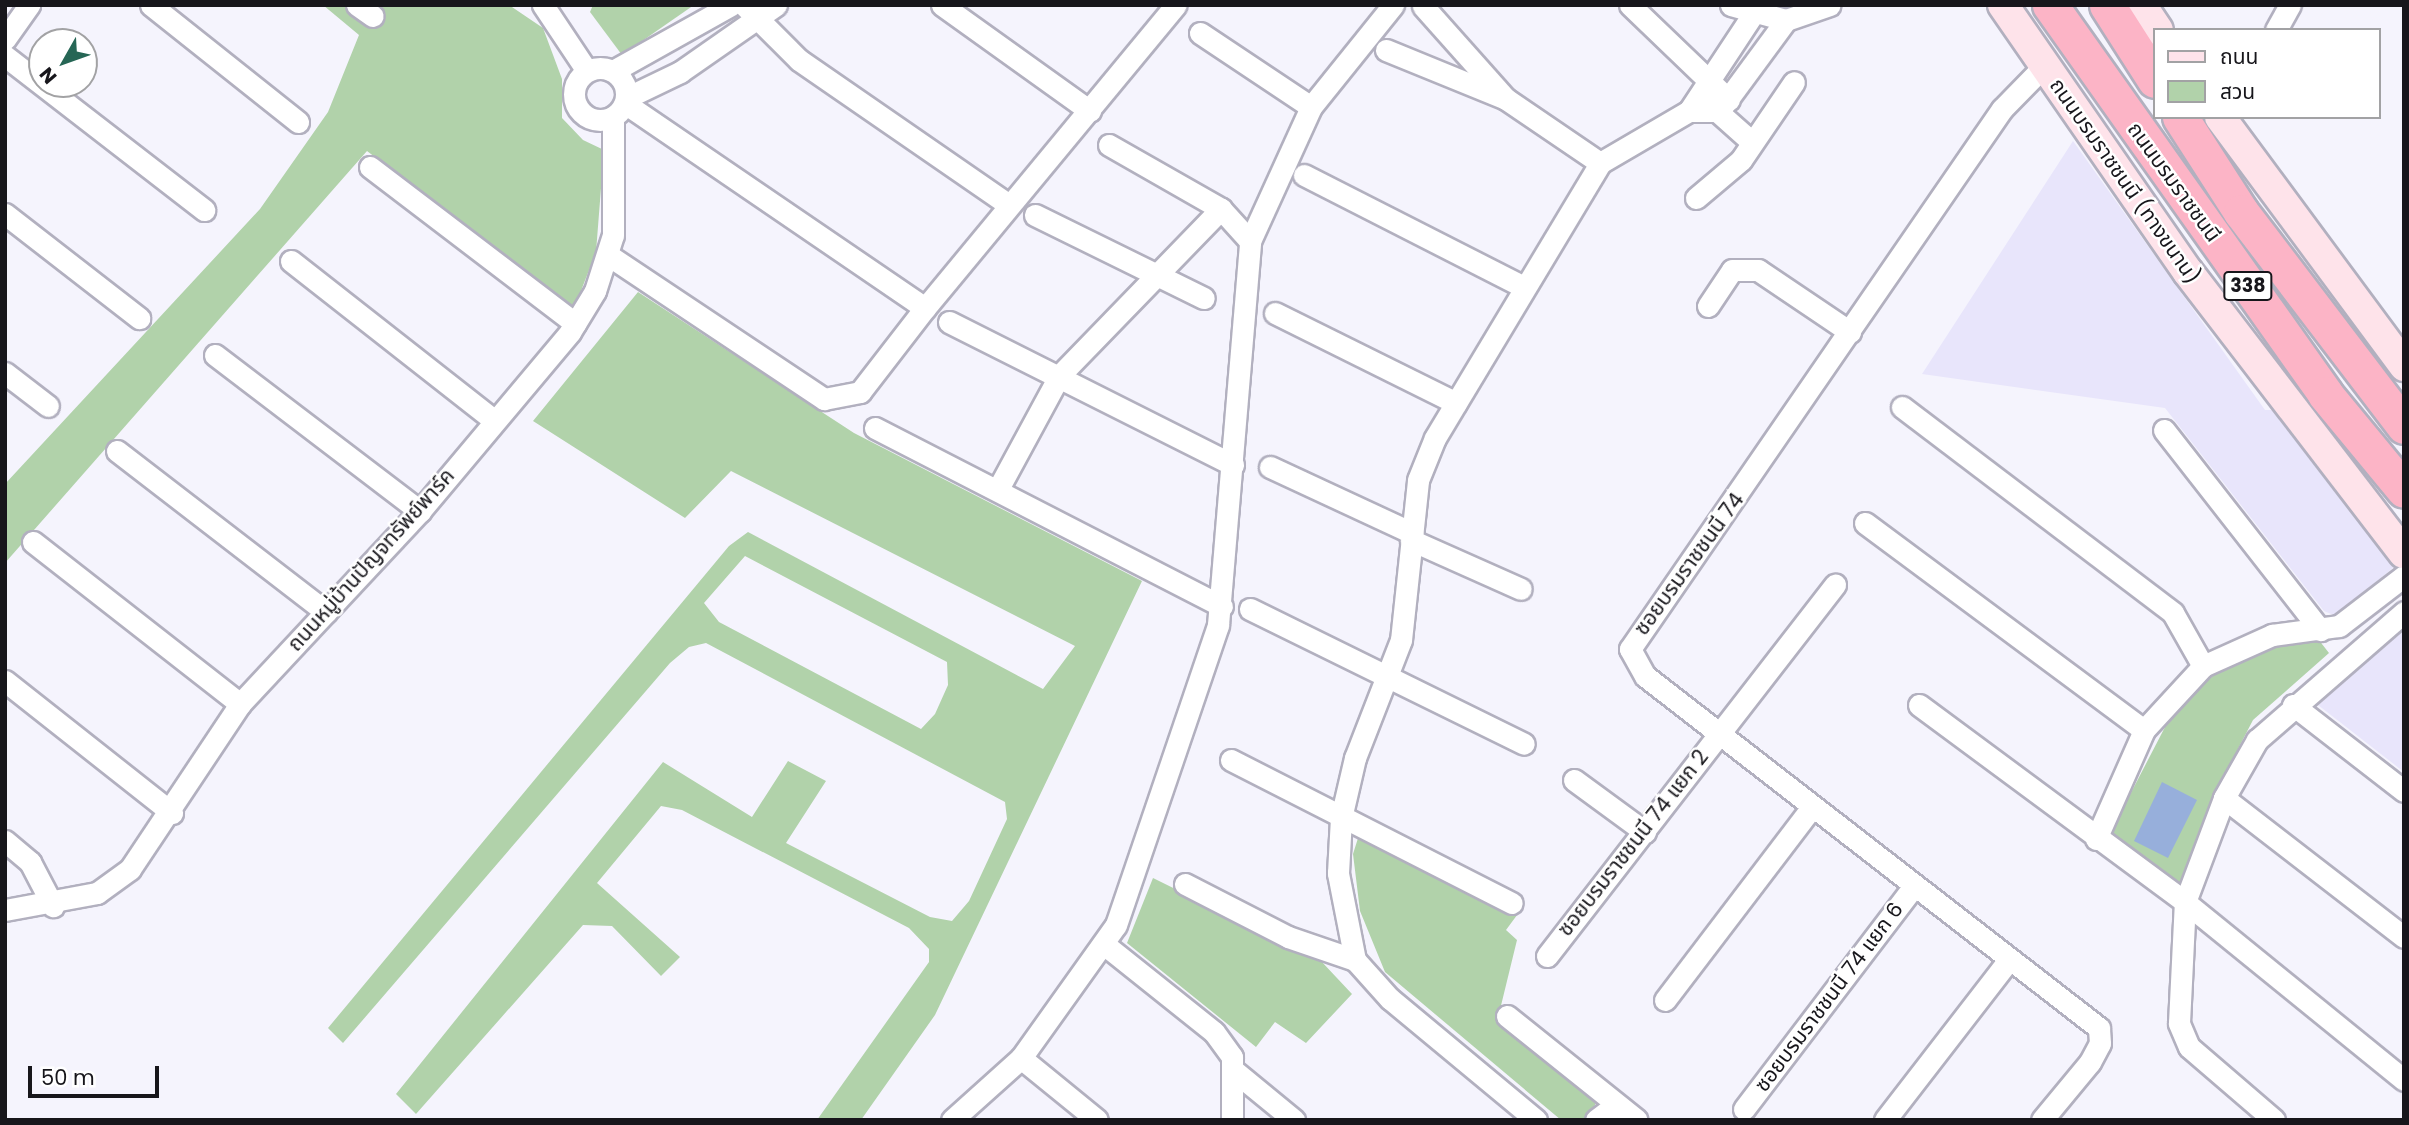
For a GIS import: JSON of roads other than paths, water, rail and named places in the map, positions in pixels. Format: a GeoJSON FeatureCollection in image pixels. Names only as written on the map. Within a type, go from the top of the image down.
{"type":"FeatureCollection","features":[{"type":"Feature","properties":{"kind":"highway","name":"ถนนบรมราชชนนี"},"geometry":{"type":"LineString","coordinates":[[2050,5],[2325,394],[2404,490]]}},
{"type":"Feature","properties":{"kind":"highway"},"geometry":{"type":"LineString","coordinates":[[2107,5],[2154,78]]}},
{"type":"Feature","properties":{"kind":"highway","name":"ถนนบรมราชชนนี"},"geometry":{"type":"LineString","coordinates":[[2181,119],[2241,212],[2404,426]]}},
{"type":"Feature","properties":{"kind":"main road","name":"ถนนบรมราชชนนี (ทางขนาน)"},"geometry":{"type":"LineString","coordinates":[[2003,5],[2188,272],[2404,553]]}},
{"type":"Feature","properties":{"kind":"main road"},"geometry":{"type":"LineString","coordinates":[[2141,5],[2157,28]]}},
{"type":"Feature","properties":{"kind":"main road"},"geometry":{"type":"LineString","coordinates":[[2221,119],[2404,366]]}},
{"type":"Feature","properties":{"kind":"street"},"geometry":{"type":"LineString","coordinates":[[151,5],[298,122]]}},
{"type":"Feature","properties":{"kind":"street"},"geometry":{"type":"LineString","coordinates":[[543,5],[587,71]]}},
{"type":"Feature","properties":{"kind":"street"},"geometry":{"type":"LineString","coordinates":[[587,71],[613,71],[731,5]]}},
{"type":"Feature","properties":{"kind":"street"},"geometry":{"type":"LineString","coordinates":[[943,5],[1090,111]]}},
{"type":"Feature","properties":{"kind":"street"},"geometry":{"type":"LineString","coordinates":[[608,256],[824,399],[860,392],[1009,205],[1176,5]]}},
{"type":"Feature","properties":{"kind":"street"},"geometry":{"type":"LineString","coordinates":[[952,1120],[1021,1058],[1105,945],[1191,722],[1222,606],[1250,241],[1311,107],[1393,5]]}},
{"type":"Feature","properties":{"kind":"street"},"geometry":{"type":"LineString","coordinates":[[1630,5],[1698,96],[1724,106],[1752,142]]}},
{"type":"Feature","properties":{"kind":"street"},"geometry":{"type":"LineString","coordinates":[[1731,5],[1759,10],[1786,20]]}},
{"type":"Feature","properties":{"kind":"street"},"geometry":{"type":"LineString","coordinates":[[1724,106],[1786,20],[1830,5]]}},
{"type":"Feature","properties":{"kind":"street"},"geometry":{"type":"LineString","coordinates":[[2277,28],[2290,5]]}},
{"type":"Feature","properties":{"kind":"street"},"geometry":{"type":"LineString","coordinates":[[1423,6],[1506,99]]}},
{"type":"Feature","properties":{"kind":"street"},"geometry":{"type":"LineString","coordinates":[[5,39],[19,9]]}},
{"type":"Feature","properties":{"kind":"street"},"geometry":{"type":"LineString","coordinates":[[587,71],[574,93],[580,111],[595,120],[680,72],[765,9],[799,60],[1009,205]]}},
{"type":"Feature","properties":{"kind":"street"},"geometry":{"type":"LineString","coordinates":[[1355,960],[1338,873],[1341,818],[1407,610],[1418,480],[1456,403],[1600,163],[1698,96],[1759,10]]}},
{"type":"Feature","properties":{"kind":"street"},"geometry":{"type":"LineString","coordinates":[[1200,33],[1311,107]]}},
{"type":"Feature","properties":{"kind":"street"},"geometry":{"type":"LineString","coordinates":[[1386,50],[1506,99],[1600,163]]}},
{"type":"Feature","properties":{"kind":"street"},"geometry":{"type":"LineString","coordinates":[[5,56],[204,210]]}},
{"type":"Feature","properties":{"kind":"street","name":"ซอยบรมราชชนนี 74"},"geometry":{"type":"LineString","coordinates":[[2042,1120],[2090,1062],[2100,1043],[2099,1028],[2008,961],[1812,807],[1720,730],[1646,676],[1630,649],[2002,109],[2044,66]]}},
{"type":"Feature","properties":{"kind":"street","name":"ถนนหมู่บ้านปัญจทรัพย์พาร์ค"},"geometry":{"type":"LineString","coordinates":[[5,910],[52,906],[97,893],[130,869],[172,813],[240,704],[420,511],[575,323],[608,256],[621,106],[613,71]]}},
{"type":"Feature","properties":{"kind":"street"},"geometry":{"type":"LineString","coordinates":[[1696,198],[1727,175],[1794,82]]}},
{"type":"Feature","properties":{"kind":"street"},"geometry":{"type":"LineString","coordinates":[[1698,96],[1724,106]]}},
{"type":"Feature","properties":{"kind":"street"},"geometry":{"type":"LineString","coordinates":[[621,106],[925,308]]}},
{"type":"Feature","properties":{"kind":"street"},"geometry":{"type":"LineString","coordinates":[[1109,145],[1221,209],[1250,241]]}},
{"type":"Feature","properties":{"kind":"street"},"geometry":{"type":"LineString","coordinates":[[370,166],[575,323]]}},
{"type":"Feature","properties":{"kind":"street"},"geometry":{"type":"LineString","coordinates":[[1304,175],[1524,287]]}},
{"type":"Feature","properties":{"kind":"street"},"geometry":{"type":"LineString","coordinates":[[998,489],[1059,376],[1153,275],[1221,209]]}},
{"type":"Feature","properties":{"kind":"street"},"geometry":{"type":"LineString","coordinates":[[5,214],[139,318]]}},
{"type":"Feature","properties":{"kind":"street"},"geometry":{"type":"LineString","coordinates":[[1035,215],[1204,298]]}},
{"type":"Feature","properties":{"kind":"street"},"geometry":{"type":"LineString","coordinates":[[291,261],[494,420]]}},
{"type":"Feature","properties":{"kind":"street"},"geometry":{"type":"LineString","coordinates":[[1708,306],[1732,270],[1758,270],[1850,332]]}},
{"type":"Feature","properties":{"kind":"street"},"geometry":{"type":"LineString","coordinates":[[1275,313],[1456,403]]}},
{"type":"Feature","properties":{"kind":"street"},"geometry":{"type":"LineString","coordinates":[[949,322],[1233,465]]}},
{"type":"Feature","properties":{"kind":"street"},"geometry":{"type":"LineString","coordinates":[[215,355],[420,511]]}},
{"type":"Feature","properties":{"kind":"street"},"geometry":{"type":"LineString","coordinates":[[5,373],[48,406]]}},
{"type":"Feature","properties":{"kind":"street"},"geometry":{"type":"LineString","coordinates":[[1902,407],[2173,613],[2203,666]]}},
{"type":"Feature","properties":{"kind":"street"},"geometry":{"type":"LineString","coordinates":[[875,428],[1222,606]]}},
{"type":"Feature","properties":{"kind":"street"},"geometry":{"type":"LineString","coordinates":[[2164,430],[2329,628],[2357,650]]}},
{"type":"Feature","properties":{"kind":"street"},"geometry":{"type":"LineString","coordinates":[[117,451],[326,612]]}},
{"type":"Feature","properties":{"kind":"street"},"geometry":{"type":"LineString","coordinates":[[1270,467],[1521,589]]}},
{"type":"Feature","properties":{"kind":"street"},"geometry":{"type":"LineString","coordinates":[[1865,523],[2144,730]]}},
{"type":"Feature","properties":{"kind":"street"},"geometry":{"type":"LineString","coordinates":[[33,542],[240,704]]}},
{"type":"Feature","properties":{"kind":"street"},"geometry":{"type":"LineString","coordinates":[[2096,839],[2144,730],[2203,666],[2272,635],[2329,628],[2404,576]]}},
{"type":"Feature","properties":{"kind":"street","name":"ซอยบรมราชชนนี 74 แยก 2"},"geometry":{"type":"LineString","coordinates":[[1546,956],[1835,585]]}},
{"type":"Feature","properties":{"kind":"street"},"geometry":{"type":"LineString","coordinates":[[1250,609],[1388,673],[1524,744]]}},
{"type":"Feature","properties":{"kind":"street"},"geometry":{"type":"LineString","coordinates":[[2274,1120],[2189,1047],[2177,992],[2186,902],[2224,798],[2257,740],[2293,705],[2404,612]]}},
{"type":"Feature","properties":{"kind":"street"},"geometry":{"type":"LineString","coordinates":[[5,681],[172,813]]}},
{"type":"Feature","properties":{"kind":"street"},"geometry":{"type":"LineString","coordinates":[[1919,705],[2096,839],[2186,902],[2404,1080]]}},
{"type":"Feature","properties":{"kind":"street"},"geometry":{"type":"LineString","coordinates":[[2293,705],[2404,791]]}},
{"type":"Feature","properties":{"kind":"street"},"geometry":{"type":"LineString","coordinates":[[1231,760],[1513,903]]}},
{"type":"Feature","properties":{"kind":"street"},"geometry":{"type":"LineString","coordinates":[[1574,780],[1644,831]]}},
{"type":"Feature","properties":{"kind":"street"},"geometry":{"type":"LineString","coordinates":[[2224,798],[2404,937]]}},
{"type":"Feature","properties":{"kind":"street"},"geometry":{"type":"LineString","coordinates":[[1665,1000],[1812,807]]}},
{"type":"Feature","properties":{"kind":"street"},"geometry":{"type":"LineString","coordinates":[[5,841],[30,862],[52,906]]}},
{"type":"Feature","properties":{"kind":"street"},"geometry":{"type":"LineString","coordinates":[[1185,884],[1288,937],[1355,960],[1390,999],[1535,1120]]}},
{"type":"Feature","properties":{"kind":"street","name":"ซอยบรมราชชนนี 74 แยก 6"},"geometry":{"type":"LineString","coordinates":[[1744,1109],[1914,886]]}},
{"type":"Feature","properties":{"kind":"street"},"geometry":{"type":"LineString","coordinates":[[1105,945],[1191,1008],[1214,1032],[1233,1070],[1294,1120]]}},
{"type":"Feature","properties":{"kind":"street"},"geometry":{"type":"LineString","coordinates":[[1885,1120],[2008,961]]}},
{"type":"Feature","properties":{"kind":"street"},"geometry":{"type":"LineString","coordinates":[[1507,1016],[1637,1120]]}},
{"type":"Feature","properties":{"kind":"street"},"geometry":{"type":"LineString","coordinates":[[1021,1058],[1097,1120]]}},
{"type":"Feature","properties":{"kind":"street"},"geometry":{"type":"LineString","coordinates":[[1232,1120],[1233,1070]]}},
{"type":"Feature","properties":{"kind":"street"},"geometry":{"type":"LineString","coordinates":[[1596,1120],[1616,1105]]}},
{"type":"Feature","properties":{"kind":"water"},"geometry":{"type":"Polygon","coordinates":[[[2162,782],[2197,800],[2168,858],[2134,841],[2162,782]]]}}]}
